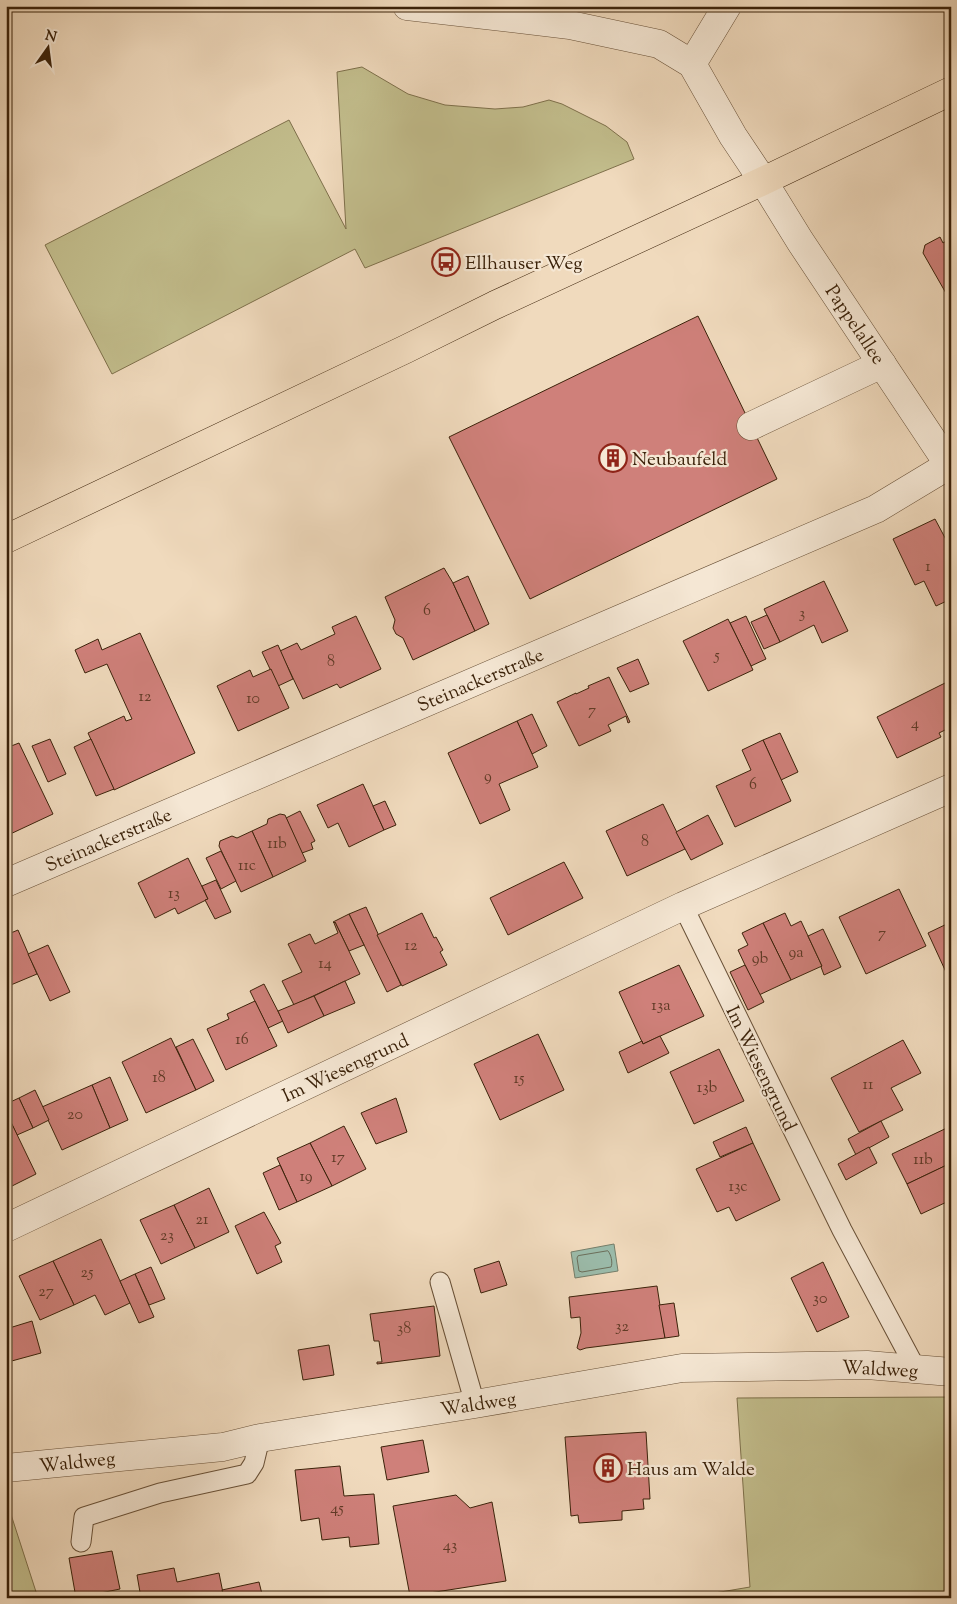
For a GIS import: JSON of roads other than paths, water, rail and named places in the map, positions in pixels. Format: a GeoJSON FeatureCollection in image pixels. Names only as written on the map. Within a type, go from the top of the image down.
{"type":"FeatureCollection","features":[{"type":"Feature","properties":{"kind":"main road"},"geometry":{"type":"LineString","coordinates":[[6,539],[406,349],[496,304],[764,181],[951,91]]}},
{"type":"Feature","properties":{"kind":"street"},"geometry":{"type":"LineString","coordinates":[[407,6],[570,25],[659,44],[692,64],[727,6]]}},
{"type":"Feature","properties":{"kind":"street","name":"Pappelallee"},"geometry":{"type":"LineString","coordinates":[[692,64],[733,136],[764,181],[800,241],[950,464]]}},
{"type":"Feature","properties":{"kind":"street"},"geometry":{"type":"LineString","coordinates":[[751,426],[882,364]]}},
{"type":"Feature","properties":{"kind":"street","name":"Steinackerstraße"},"geometry":{"type":"LineString","coordinates":[[6,883],[876,509],[950,464]]}},
{"type":"Feature","properties":{"kind":"street","name":"Im Wiesengrund"},"geometry":{"type":"LineString","coordinates":[[6,1228],[683,906],[951,788]]}},
{"type":"Feature","properties":{"kind":"street","name":"Waldweg"},"geometry":{"type":"LineString","coordinates":[[6,1468],[223,1446],[260,1438],[475,1404],[682,1368],[867,1365],[951,1372]]}},
{"type":"Feature","properties":{"kind":"lane","name":"Im Wiesengrund"},"geometry":{"type":"LineString","coordinates":[[683,906],[842,1230],[916,1369]]}},
{"type":"Feature","properties":{"kind":"lane"},"geometry":{"type":"LineString","coordinates":[[440,1282],[475,1404]]}},
{"type":"Feature","properties":{"kind":"lane"},"geometry":{"type":"LineString","coordinates":[[81,1542],[84,1517],[160,1494],[247,1474],[254,1463],[260,1438]]}},
{"type":"Feature","properties":{"kind":"water"},"geometry":{"type":"Polygon","coordinates":[[[614,1244],[618,1271],[575,1278],[571,1252],[614,1244]]]}},
{"type":"Feature","properties":{"kind":"place","name":"Ellhauser Weg"},"geometry":{"type":"Point","coordinates":[446,262]}},
{"type":"Feature","properties":{"kind":"place","name":"Neubaufeld"},"geometry":{"type":"Point","coordinates":[613,458]}},
{"type":"Feature","properties":{"kind":"place","name":"Haus am Walde"},"geometry":{"type":"Point","coordinates":[608,1468]}}]}
